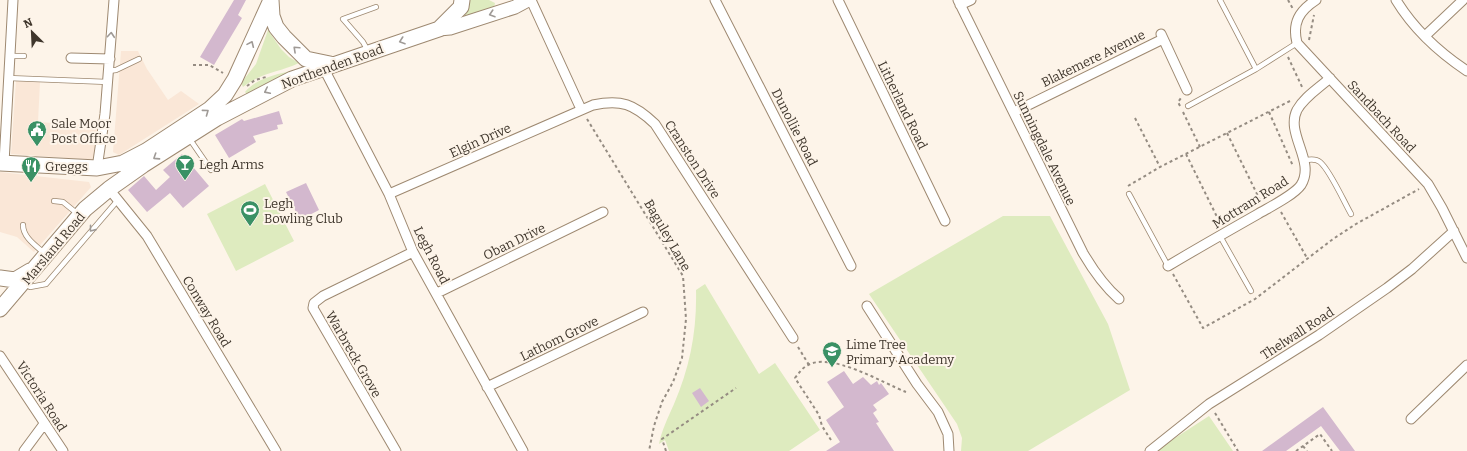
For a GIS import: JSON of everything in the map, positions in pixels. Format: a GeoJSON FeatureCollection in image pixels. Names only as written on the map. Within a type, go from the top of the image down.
{"type":"FeatureCollection","features":[{"type":"Feature","properties":{"kind":"main road"},"geometry":{"type":"LineString","coordinates":[[271,0],[272,16],[276,27],[284,38],[306,58],[327,66]]}},
{"type":"Feature","properties":{"kind":"main road"},"geometry":{"type":"LineString","coordinates":[[2,163],[97,168],[123,163],[188,125],[210,109],[225,95],[235,79],[271,0]]}},
{"type":"Feature","properties":{"kind":"main road"},"geometry":{"type":"LineString","coordinates":[[439,29],[461,7],[462,0]]}},
{"type":"Feature","properties":{"kind":"main road","name":"Northenden Road"},"geometry":{"type":"LineString","coordinates":[[113,194],[188,137],[242,104],[292,78],[439,29],[450,28],[515,7],[530,0]]}},
{"type":"Feature","properties":{"kind":"main road","name":"Marsland Road"},"geometry":{"type":"LineString","coordinates":[[0,309],[80,216],[113,194]]}},
{"type":"Feature","properties":{"kind":"main road"},"geometry":{"type":"LineString","coordinates":[[0,278],[15,280],[36,268]]}},
{"type":"Feature","properties":{"kind":"street"},"geometry":{"type":"LineString","coordinates":[[2,163],[4,78],[9,56],[13,0]]}},
{"type":"Feature","properties":{"kind":"street"},"geometry":{"type":"LineString","coordinates":[[97,168],[108,82],[114,0]]}},
{"type":"Feature","properties":{"kind":"street"},"geometry":{"type":"LineString","coordinates":[[530,0],[582,110]]}},
{"type":"Feature","properties":{"kind":"street","name":"Dunollie Road"},"geometry":{"type":"LineString","coordinates":[[715,0],[851,266]]}},
{"type":"Feature","properties":{"kind":"street","name":"Litherland Road"},"geometry":{"type":"LineString","coordinates":[[838,0],[945,221]]}},
{"type":"Feature","properties":{"kind":"street"},"geometry":{"type":"LineString","coordinates":[[959,3],[971,0]]}},
{"type":"Feature","properties":{"kind":"street"},"geometry":{"type":"LineString","coordinates":[[1396,0],[1411,21],[1425,36],[1467,71]]}},
{"type":"Feature","properties":{"kind":"street"},"geometry":{"type":"LineString","coordinates":[[1425,36],[1463,0]]}},
{"type":"Feature","properties":{"kind":"street","name":"Sunningdale Avenue"},"geometry":{"type":"LineString","coordinates":[[959,3],[1083,253],[1100,280],[1119,300]]}},
{"type":"Feature","properties":{"kind":"street"},"geometry":{"type":"LineString","coordinates":[[1297,43],[1295,35],[1295,22],[1305,7],[1316,4]]}},
{"type":"Feature","properties":{"kind":"street","name":"Blakemere Avenue"},"geometry":{"type":"LineString","coordinates":[[1014,112],[1162,36],[1187,90]]}},
{"type":"Feature","properties":{"kind":"street","name":"Sandbach Road"},"geometry":{"type":"LineString","coordinates":[[1297,43],[1428,184],[1467,258]]}},
{"type":"Feature","properties":{"kind":"street"},"geometry":{"type":"LineString","coordinates":[[71,58],[110,59]]}},
{"type":"Feature","properties":{"kind":"street","name":"Legh Road"},"geometry":{"type":"LineString","coordinates":[[327,66],[389,194],[413,252],[523,451]]}},
{"type":"Feature","properties":{"kind":"street","name":"Mottram Road"},"geometry":{"type":"LineString","coordinates":[[1168,266],[1265,210],[1301,186],[1304,179],[1305,160],[1297,135],[1295,122],[1296,111],[1304,100],[1330,78]]}},
{"type":"Feature","properties":{"kind":"street","name":"Cranston Drive"},"geometry":{"type":"LineString","coordinates":[[582,110],[593,105],[618,102],[645,114],[655,124],[668,141],[793,338]]}},
{"type":"Feature","properties":{"kind":"street","name":"Elgin Drive"},"geometry":{"type":"LineString","coordinates":[[389,194],[582,110]]}},
{"type":"Feature","properties":{"kind":"street","name":"Conway Road"},"geometry":{"type":"LineString","coordinates":[[113,194],[147,236],[276,451]]}},
{"type":"Feature","properties":{"kind":"street","name":"Oban Drive"},"geometry":{"type":"LineString","coordinates":[[437,293],[603,212]]}},
{"type":"Feature","properties":{"kind":"street","name":"Thelwall Road"},"geometry":{"type":"LineString","coordinates":[[1150,451],[1209,404],[1320,335],[1387,288],[1412,269],[1454,231]]}},
{"type":"Feature","properties":{"kind":"street","name":"Warbreck Grove"},"geometry":{"type":"LineString","coordinates":[[396,451],[313,308],[314,303],[323,296],[413,252]]}},
{"type":"Feature","properties":{"kind":"street"},"geometry":{"type":"LineString","coordinates":[[867,306],[917,384],[938,412],[948,434],[949,451]]}},
{"type":"Feature","properties":{"kind":"street","name":"Lathom Grove"},"geometry":{"type":"LineString","coordinates":[[487,387],[643,312]]}},
{"type":"Feature","properties":{"kind":"street","name":"Victoria Road"},"geometry":{"type":"LineString","coordinates":[[0,356],[62,451]]}},
{"type":"Feature","properties":{"kind":"street"},"geometry":{"type":"LineString","coordinates":[[1411,419],[1467,365]]}},
{"type":"Feature","properties":{"kind":"street"},"geometry":{"type":"LineString","coordinates":[[24,451],[44,424]]}},
{"type":"Feature","properties":{"kind":"lane"},"geometry":{"type":"LineString","coordinates":[[1220,0],[1256,69]]}},
{"type":"Feature","properties":{"kind":"lane"},"geometry":{"type":"LineString","coordinates":[[369,52],[363,42],[343,19],[376,6]]}},
{"type":"Feature","properties":{"kind":"lane"},"geometry":{"type":"LineString","coordinates":[[1188,106],[1256,69],[1297,43]]}},
{"type":"Feature","properties":{"kind":"lane"},"geometry":{"type":"LineString","coordinates":[[9,56],[24,56]]}},
{"type":"Feature","properties":{"kind":"lane"},"geometry":{"type":"LineString","coordinates":[[108,71],[116,70],[139,59]]}},
{"type":"Feature","properties":{"kind":"lane"},"geometry":{"type":"LineString","coordinates":[[4,78],[108,82]]}},
{"type":"Feature","properties":{"kind":"lane"},"geometry":{"type":"LineString","coordinates":[[188,137],[211,170]]}},
{"type":"Feature","properties":{"kind":"lane"},"geometry":{"type":"LineString","coordinates":[[1305,160],[1314,159],[1326,168],[1351,214]]}},
{"type":"Feature","properties":{"kind":"lane"},"geometry":{"type":"LineString","coordinates":[[23,282],[30,287],[46,284],[106,211],[113,194]]}},
{"type":"Feature","properties":{"kind":"lane"},"geometry":{"type":"LineString","coordinates":[[1129,194],[1168,266]]}},
{"type":"Feature","properties":{"kind":"lane"},"geometry":{"type":"LineString","coordinates":[[54,201],[63,202],[80,216]]}},
{"type":"Feature","properties":{"kind":"lane"},"geometry":{"type":"LineString","coordinates":[[23,225],[23,231],[26,236],[46,255]]}},
{"type":"Feature","properties":{"kind":"lane"},"geometry":{"type":"LineString","coordinates":[[1223,234],[1251,291]]}},
{"type":"Feature","properties":{"kind":"path"},"geometry":{"type":"LineString","coordinates":[[1306,53],[1316,4]]}},
{"type":"Feature","properties":{"kind":"path"},"geometry":{"type":"LineString","coordinates":[[1285,51],[1304,94]]}},
{"type":"Feature","properties":{"kind":"path"},"geometry":{"type":"LineString","coordinates":[[193,65],[209,65],[235,79]]}},
{"type":"Feature","properties":{"kind":"path"},"geometry":{"type":"LineString","coordinates":[[1187,90],[1178,102],[1200,147]]}},
{"type":"Feature","properties":{"kind":"path"},"geometry":{"type":"LineString","coordinates":[[1129,194],[1125,188],[1160,166],[1290,101]]}},
{"type":"Feature","properties":{"kind":"path","name":"Baguley Lane"},"geometry":{"type":"LineString","coordinates":[[582,110],[682,276],[686,319],[682,358],[673,382],[662,402],[654,426],[649,451]]}},
{"type":"Feature","properties":{"kind":"path"},"geometry":{"type":"LineString","coordinates":[[1269,112],[1297,173],[1304,179]]}},
{"type":"Feature","properties":{"kind":"path"},"geometry":{"type":"LineString","coordinates":[[1135,118],[1160,166]]}},
{"type":"Feature","properties":{"kind":"path"},"geometry":{"type":"LineString","coordinates":[[1228,133],[1265,210]]}},
{"type":"Feature","properties":{"kind":"path"},"geometry":{"type":"LineString","coordinates":[[1186,154],[1223,234]]}},
{"type":"Feature","properties":{"kind":"path"},"geometry":{"type":"LineString","coordinates":[[1168,266],[1203,328],[1255,299],[1307,258],[1356,224],[1428,184]]}},
{"type":"Feature","properties":{"kind":"path"},"geometry":{"type":"LineString","coordinates":[[1276,203],[1307,258]]}},
{"type":"Feature","properties":{"kind":"path"},"geometry":{"type":"LineString","coordinates":[[793,338],[809,364]]}},
{"type":"Feature","properties":{"kind":"path"},"geometry":{"type":"LineString","coordinates":[[831,440],[822,426],[820,415],[795,378],[800,371],[809,364],[825,362],[847,366],[906,392]]}},
{"type":"Feature","properties":{"kind":"path"},"geometry":{"type":"LineString","coordinates":[[666,451],[662,439],[736,388]]}},
{"type":"Feature","properties":{"kind":"path"},"geometry":{"type":"LineString","coordinates":[[1209,404],[1238,451]]}},
{"type":"Feature","properties":{"kind":"path"},"geometry":{"type":"LineString","coordinates":[[1296,451],[1320,434],[1332,451]]}},
{"type":"Feature","properties":{"kind":"path"},"geometry":{"type":"LineString","coordinates":[[1303,446],[1307,451]]}},
{"type":"Feature","properties":{"kind":"shaded area"},"geometry":{"type":"Polygon","coordinates":[[[121,51],[138,51],[147,69],[168,100],[181,91],[199,104],[119,155],[113,152],[121,51]]]}},
{"type":"Feature","properties":{"kind":"shaded area"},"geometry":{"type":"Polygon","coordinates":[[[16,81],[40,82],[38,122],[97,126],[95,160],[11,154],[16,81]]]}},
{"type":"Feature","properties":{"kind":"shaded area"},"geometry":{"type":"Polygon","coordinates":[[[0,172],[89,182],[91,187],[34,252],[17,237],[0,232],[0,172]]]}},
{"type":"Feature","properties":{"kind":"green space"},"geometry":{"type":"Polygon","coordinates":[[[470,0],[489,0],[495,3],[494,8],[464,17],[470,0]]]}},
{"type":"Feature","properties":{"kind":"green space"},"geometry":{"type":"Polygon","coordinates":[[[268,30],[281,49],[289,57],[299,63],[264,75],[243,87],[241,83],[256,64],[268,30]]]}},
{"type":"Feature","properties":{"kind":"green space"},"geometry":{"type":"Polygon","coordinates":[[[303,68],[247,94],[245,92],[257,82],[264,79],[303,68]]]}},
{"type":"Feature","properties":{"kind":"green space","name":"Legh Bowling Club"},"geometry":{"type":"Polygon","coordinates":[[[265,184],[294,241],[236,271],[207,214],[265,184]]]}},
{"type":"Feature","properties":{"kind":"green space"},"geometry":{"type":"Polygon","coordinates":[[[1003,216],[1050,216],[1108,324],[1130,390],[1028,451],[961,451],[962,438],[957,424],[869,294],[1003,216]]]}},
{"type":"Feature","properties":{"kind":"green space"},"geometry":{"type":"Polygon","coordinates":[[[705,284],[759,374],[775,363],[820,430],[789,451],[669,451],[665,440],[659,444],[663,428],[680,390],[688,362],[694,334],[696,290],[705,284]]]}},
{"type":"Feature","properties":{"kind":"green space"},"geometry":{"type":"Polygon","coordinates":[[[1209,416],[1233,451],[1155,451],[1209,416]]]}},
{"type":"Feature","properties":{"kind":"building"},"geometry":{"type":"Polygon","coordinates":[[[234,0],[246,0],[238,15],[242,18],[214,65],[200,57],[234,0]]]}},
{"type":"Feature","properties":{"kind":"building"},"geometry":{"type":"Polygon","coordinates":[[[279,111],[283,124],[277,125],[278,129],[253,136],[256,142],[229,158],[215,135],[242,119],[244,121],[279,111]]]}},
{"type":"Feature","properties":{"kind":"building","name":"Legh Arms"},"geometry":{"type":"Polygon","coordinates":[[[182,154],[209,186],[183,208],[170,193],[147,212],[128,190],[144,176],[156,190],[170,177],[163,170],[182,154]]]}},
{"type":"Feature","properties":{"kind":"building"},"geometry":{"type":"Polygon","coordinates":[[[306,183],[319,210],[300,220],[286,192],[306,183]]]}},
{"type":"Feature","properties":{"kind":"building"},"geometry":{"type":"Polygon","coordinates":[[[844,371],[853,384],[863,377],[871,385],[877,381],[879,385],[881,383],[889,394],[873,405],[877,410],[873,413],[879,422],[876,423],[894,451],[826,451],[840,442],[826,420],[844,407],[827,382],[844,371]]]}},
{"type":"Feature","properties":{"kind":"building"},"geometry":{"type":"Polygon","coordinates":[[[700,388],[709,401],[701,407],[692,393],[700,388]]]}},
{"type":"Feature","properties":{"kind":"building"},"geometry":{"type":"Polygon","coordinates":[[[1323,407],[1355,451],[1340,451],[1321,426],[1286,451],[1262,451],[1323,407]]]}},
{"type":"Feature","properties":{"kind":"place","name":"Sale Moor Post Office"},"geometry":{"type":"Point","coordinates":[37,147]}},
{"type":"Feature","properties":{"kind":"place","name":"Legh Arms"},"geometry":{"type":"Point","coordinates":[185,181]}},
{"type":"Feature","properties":{"kind":"place","name":"Greggs"},"geometry":{"type":"Point","coordinates":[31,183]}},
{"type":"Feature","properties":{"kind":"place","name":"Legh Bowling Club"},"geometry":{"type":"Point","coordinates":[250,227]}},
{"type":"Feature","properties":{"kind":"place","name":"Lime Tree Primary Academy"},"geometry":{"type":"Point","coordinates":[832,368]}}]}
